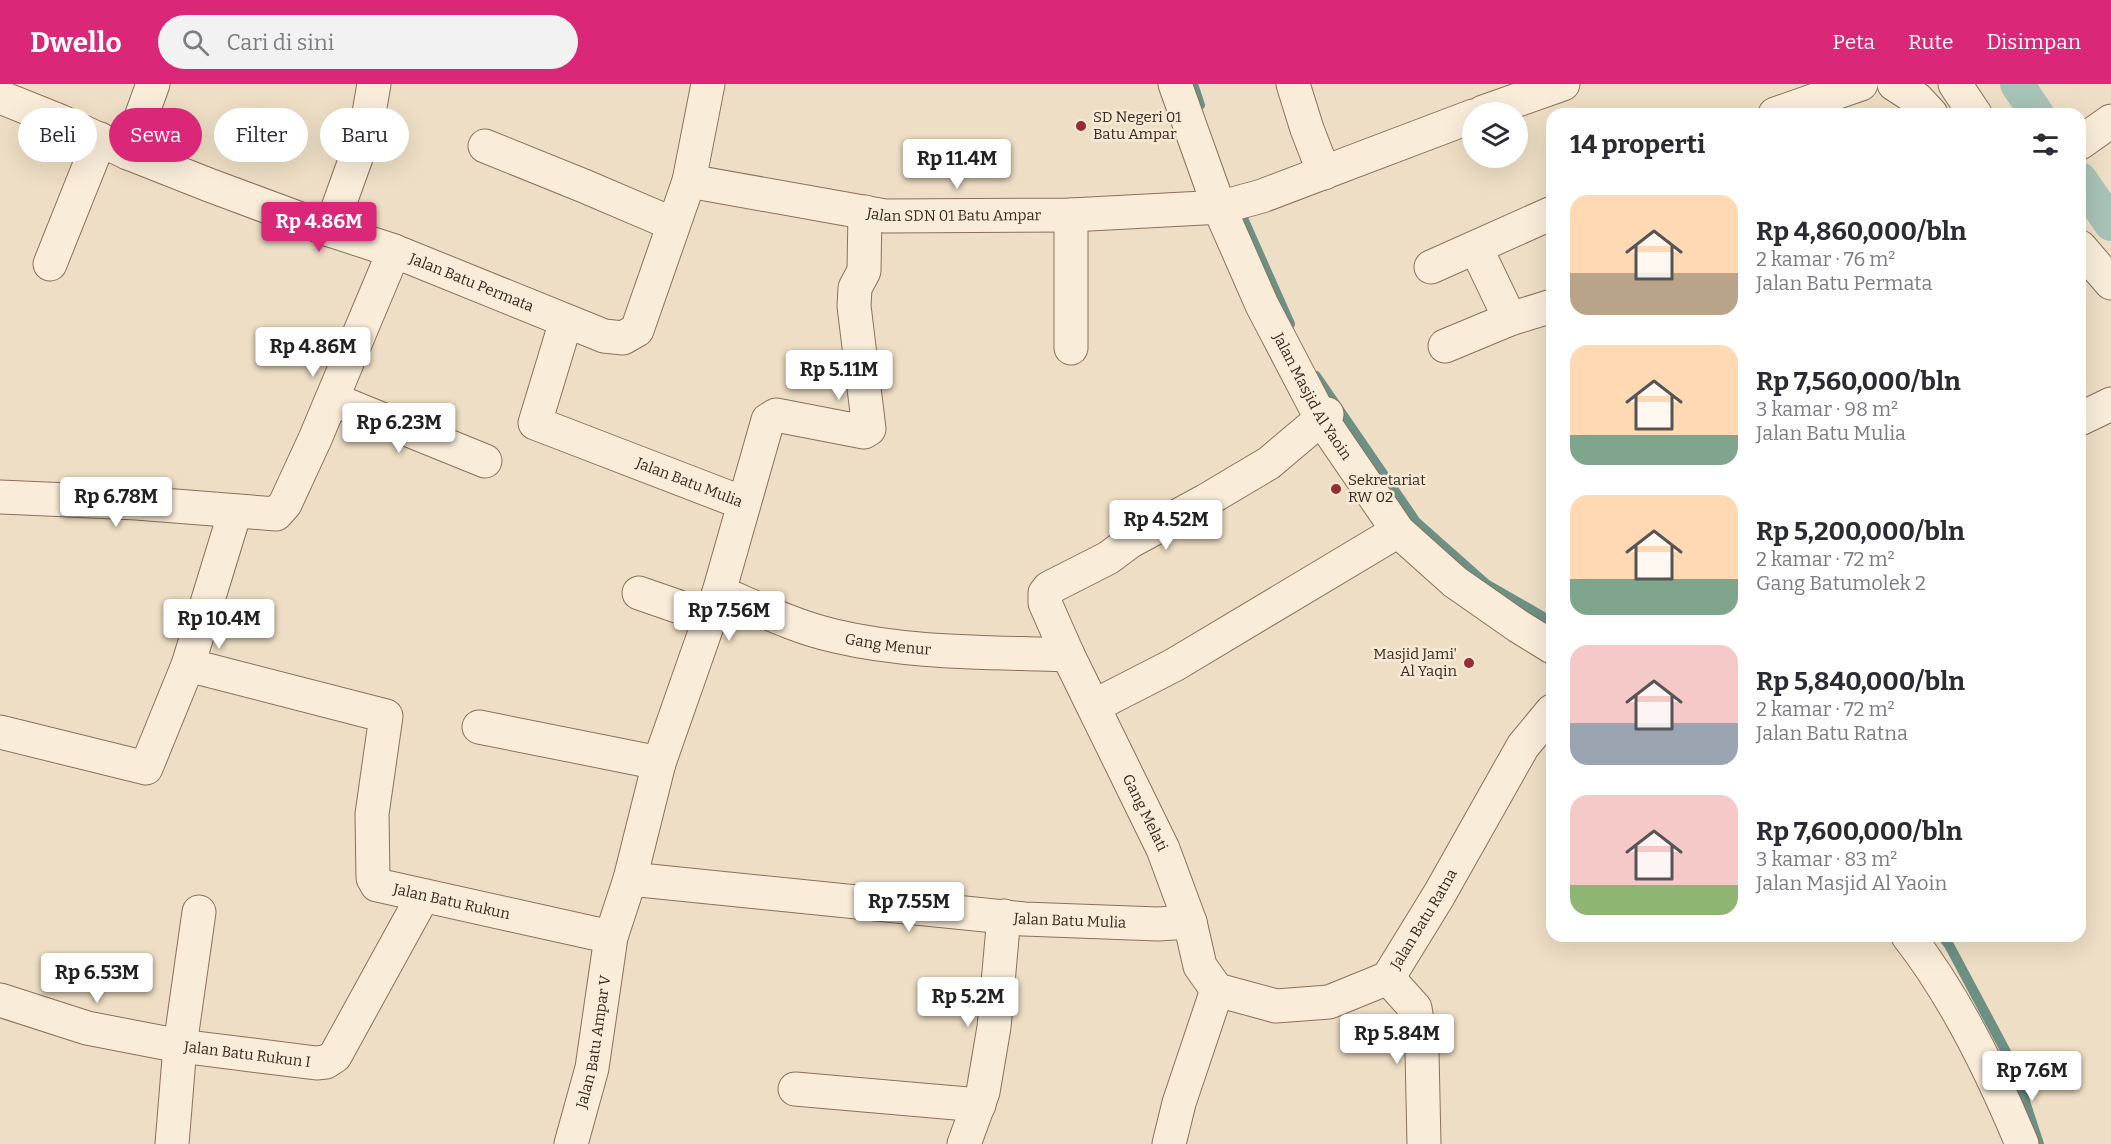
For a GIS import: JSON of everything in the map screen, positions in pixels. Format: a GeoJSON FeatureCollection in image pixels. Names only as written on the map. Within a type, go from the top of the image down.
{"type":"FeatureCollection","features":[{"type":"Feature","properties":{"kind":"street"},"geometry":{"type":"LineString","coordinates":[[138,108],[153,84]]}},
{"type":"Feature","properties":{"kind":"street"},"geometry":{"type":"LineString","coordinates":[[330,230],[366,130],[374,84]]}},
{"type":"Feature","properties":{"kind":"street","name":"Jalan Batu Permata"},"geometry":{"type":"LineString","coordinates":[[155,162],[330,230],[394,250],[604,336],[623,338],[638,330],[689,181],[708,84]]}},
{"type":"Feature","properties":{"kind":"street","name":"Jalan Masjid Al Yaoin"},"geometry":{"type":"LineString","coordinates":[[1175,84],[1220,207],[1262,305],[1324,416],[1398,531],[1455,582],[1546,643]]}},
{"type":"Feature","properties":{"kind":"street"},"geometry":{"type":"LineString","coordinates":[[1293,84],[1324,172],[1462,120]]}},
{"type":"Feature","properties":{"kind":"street"},"geometry":{"type":"LineString","coordinates":[[1496,100],[1563,84]]}},
{"type":"Feature","properties":{"kind":"street"},"geometry":{"type":"LineString","coordinates":[[1792,108],[1861,84]]}},
{"type":"Feature","properties":{"kind":"street"},"geometry":{"type":"LineString","coordinates":[[1893,84],[1917,99],[1925,108]]}},
{"type":"Feature","properties":{"kind":"street"},"geometry":{"type":"LineString","coordinates":[[1956,84],[1971,108]]}},
{"type":"Feature","properties":{"kind":"street","name":"Jalan Batu Permata"},"geometry":{"type":"LineString","coordinates":[[1,100],[109,144]]}},
{"type":"Feature","properties":{"kind":"street"},"geometry":{"type":"LineString","coordinates":[[2086,139],[2111,121]]}},
{"type":"Feature","properties":{"kind":"street"},"geometry":{"type":"LineString","coordinates":[[484,146],[674,224]]}},
{"type":"Feature","properties":{"kind":"street"},"geometry":{"type":"LineString","coordinates":[[50,264],[109,155]]}},
{"type":"Feature","properties":{"kind":"street","name":"Jalan SDN 01 Batu Ampar"},"geometry":{"type":"LineString","coordinates":[[689,181],[885,216],[1071,214],[1220,207],[1262,196],[1324,172]]}},
{"type":"Feature","properties":{"kind":"street"},"geometry":{"type":"LineString","coordinates":[[743,503],[768,420],[771,417],[776,415],[864,432],[869,429],[854,306],[855,288],[864,271],[865,212]]}},
{"type":"Feature","properties":{"kind":"street"},"geometry":{"type":"LineString","coordinates":[[1071,214],[1071,348]]}},
{"type":"Feature","properties":{"kind":"street"},"geometry":{"type":"LineString","coordinates":[[1431,267],[1546,216]]}},
{"type":"Feature","properties":{"kind":"street"},"geometry":{"type":"LineString","coordinates":[[1476,248],[1510,319]]}},
{"type":"Feature","properties":{"kind":"street"},"geometry":{"type":"LineString","coordinates":[[0,497],[137,503],[276,514],[285,504],[332,399],[394,250]]}},
{"type":"Feature","properties":{"kind":"street"},"geometry":{"type":"LineString","coordinates":[[2086,254],[2111,283]]}},
{"type":"Feature","properties":{"kind":"street"},"geometry":{"type":"LineString","coordinates":[[1445,346],[1510,319],[1546,308]]}},
{"type":"Feature","properties":{"kind":"street","name":"Jalan Batu Mulia"},"geometry":{"type":"LineString","coordinates":[[566,321],[535,423],[743,503],[715,605],[659,763],[630,879],[611,937]]}},
{"type":"Feature","properties":{"kind":"street"},"geometry":{"type":"LineString","coordinates":[[332,399],[484,461]]}},
{"type":"Feature","properties":{"kind":"street"},"geometry":{"type":"LineString","coordinates":[[2086,416],[2111,404]]}},
{"type":"Feature","properties":{"kind":"street","name":"Gang Melati"},"geometry":{"type":"LineString","coordinates":[[1190,922],[1163,849],[1068,655],[1046,603],[1045,593],[1049,588],[1108,558],[1131,542],[1269,464],[1324,416]]}},
{"type":"Feature","properties":{"kind":"street"},"geometry":{"type":"LineString","coordinates":[[0,732],[146,768],[188,665],[235,512]]}},
{"type":"Feature","properties":{"kind":"street"},"geometry":{"type":"LineString","coordinates":[[1094,706],[1183,659],[1398,531]]}},
{"type":"Feature","properties":{"kind":"street","name":"Gang Menur"},"geometry":{"type":"LineString","coordinates":[[639,593],[715,605],[834,636],[862,641],[930,649],[1068,655]]}},
{"type":"Feature","properties":{"kind":"street","name":"Jalan Batu Rukun"},"geometry":{"type":"LineString","coordinates":[[188,665],[386,716],[372,814],[373,878],[377,885],[611,937]]}},
{"type":"Feature","properties":{"kind":"street","name":"Jalan Batu Ratna"},"geometry":{"type":"LineString","coordinates":[[1424,1144],[1422,1052],[1415,1008],[1388,978],[1439,895],[1523,746],[1546,718]]}},
{"type":"Feature","properties":{"kind":"street"},"geometry":{"type":"LineString","coordinates":[[479,727],[659,763]]}},
{"type":"Feature","properties":{"kind":"street","name":"Jalan Batu Mulia"},"geometry":{"type":"LineString","coordinates":[[630,879],[1004,916],[1158,924],[1190,922]]}},
{"type":"Feature","properties":{"kind":"street","name":"Jalan Batu Rukun I"},"geometry":{"type":"LineString","coordinates":[[172,1144],[180,1046],[316,1063],[326,1062],[335,1056],[423,896]]}},
{"type":"Feature","properties":{"kind":"street"},"geometry":{"type":"LineString","coordinates":[[0,1000],[87,1028],[180,1046],[199,912]]}},
{"type":"Feature","properties":{"kind":"street"},"geometry":{"type":"LineString","coordinates":[[964,1144],[979,1105],[994,1027],[1004,916]]}},
{"type":"Feature","properties":{"kind":"street"},"geometry":{"type":"LineString","coordinates":[[1190,922],[1200,966],[1217,990],[1276,1006],[1329,1002],[1388,978]]}},
{"type":"Feature","properties":{"kind":"street","name":"Jalan Batu Ampar V"},"geometry":{"type":"LineString","coordinates":[[571,1144],[592,1068],[611,937]]}},
{"type":"Feature","properties":{"kind":"street"},"geometry":{"type":"LineString","coordinates":[[1914,942],[1995,1080],[2022,1144]]}},
{"type":"Feature","properties":{"kind":"street"},"geometry":{"type":"LineString","coordinates":[[1169,1144],[1179,1103],[1217,990]]}},
{"type":"Feature","properties":{"kind":"street"},"geometry":{"type":"LineString","coordinates":[[795,1089],[979,1105]]}},
{"type":"Feature","properties":{"kind":"waterway"},"geometry":{"type":"LineString","coordinates":[[1193,84],[1200,105]]}},
{"type":"Feature","properties":{"kind":"waterway"},"geometry":{"type":"LineString","coordinates":[[2017,84],[2033,108]]}},
{"type":"Feature","properties":{"kind":"waterway"},"geometry":{"type":"LineString","coordinates":[[2086,188],[2111,224]]}},
{"type":"Feature","properties":{"kind":"waterway"},"geometry":{"type":"LineString","coordinates":[[1238,207],[1290,324]]}},
{"type":"Feature","properties":{"kind":"waterway"},"geometry":{"type":"LineString","coordinates":[[1316,376],[1416,522],[1486,584],[1546,619]]}},
{"type":"Feature","properties":{"kind":"waterway"},"geometry":{"type":"LineString","coordinates":[[1947,942],[2013,1065],[2039,1144]]}},
{"type":"Feature","properties":{"kind":"place","name":"SD Negeri 01 Batu Ampar"},"geometry":{"type":"Point","coordinates":[1081,126]}},
{"type":"Feature","properties":{"kind":"place","name":"Sekretariat RW 02"},"geometry":{"type":"Point","coordinates":[1336,489]}},
{"type":"Feature","properties":{"kind":"place","name":"Masjid Jami' Al Yaqin"},"geometry":{"type":"Point","coordinates":[1469,663]}}]}
